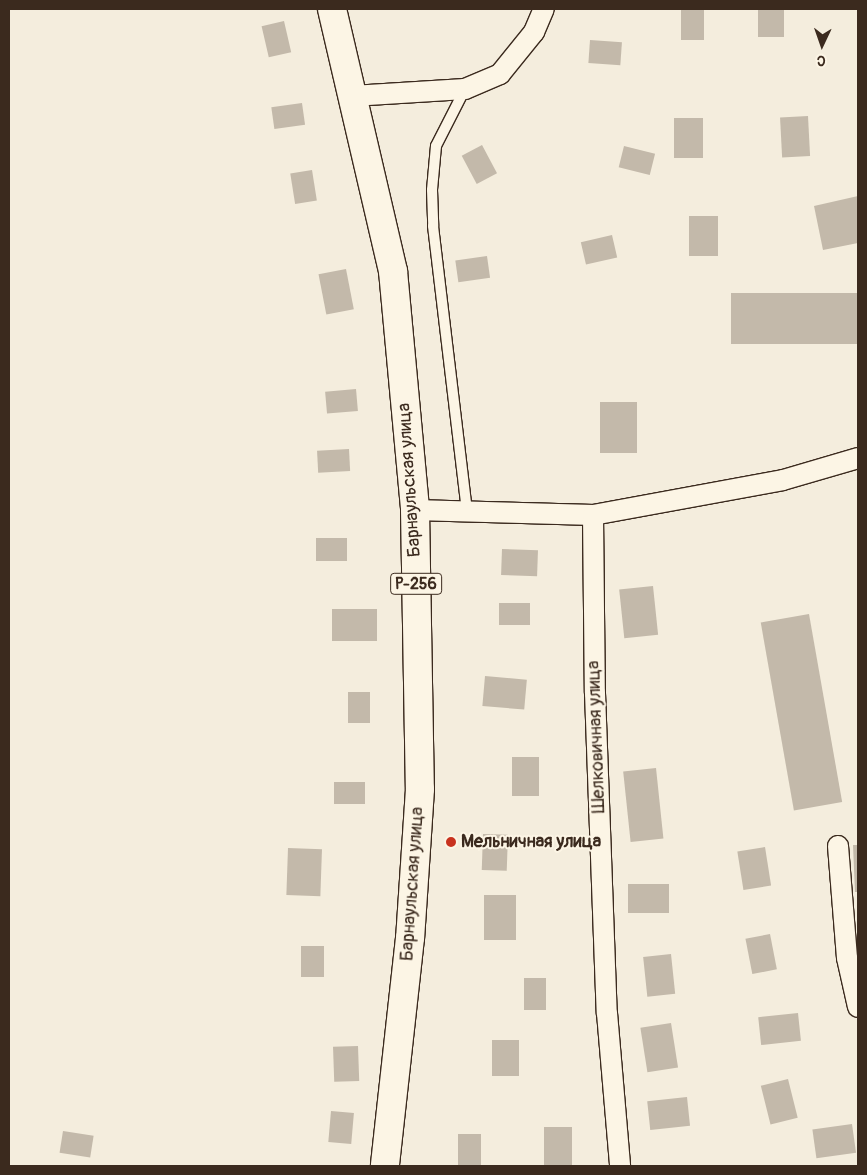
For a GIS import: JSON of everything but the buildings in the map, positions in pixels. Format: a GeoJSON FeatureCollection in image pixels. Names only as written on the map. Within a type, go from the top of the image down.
{"type":"FeatureCollection","features":[{"type":"Feature","properties":{"kind":"main road","name":"Барнаульская улица"},"geometry":{"type":"LineString","coordinates":[[332,9],[393,272],[415,510],[420,789],[410,938],[384,1166]]}},
{"type":"Feature","properties":{"kind":"street"},"geometry":{"type":"LineString","coordinates":[[352,96],[465,89],[500,74],[534,32],[544,9]]}},
{"type":"Feature","properties":{"kind":"street"},"geometry":{"type":"LineString","coordinates":[[415,510],[593,514],[783,480],[858,458]]}},
{"type":"Feature","properties":{"kind":"street","name":"Шелковичная улица"},"geometry":{"type":"LineString","coordinates":[[593,514],[595,694],[607,1013],[620,1166]]}},
{"type":"Feature","properties":{"kind":"street"},"geometry":{"type":"LineString","coordinates":[[838,846],[848,958],[858,1007]]}},
{"type":"Feature","properties":{"kind":"lane"},"geometry":{"type":"LineString","coordinates":[[465,89],[436,146],[432,190],[433,226],[467,511]]}},
{"type":"Feature","properties":{"kind":"place","name":"Мельничная улица"},"geometry":{"type":"Point","coordinates":[451,842]}}]}
